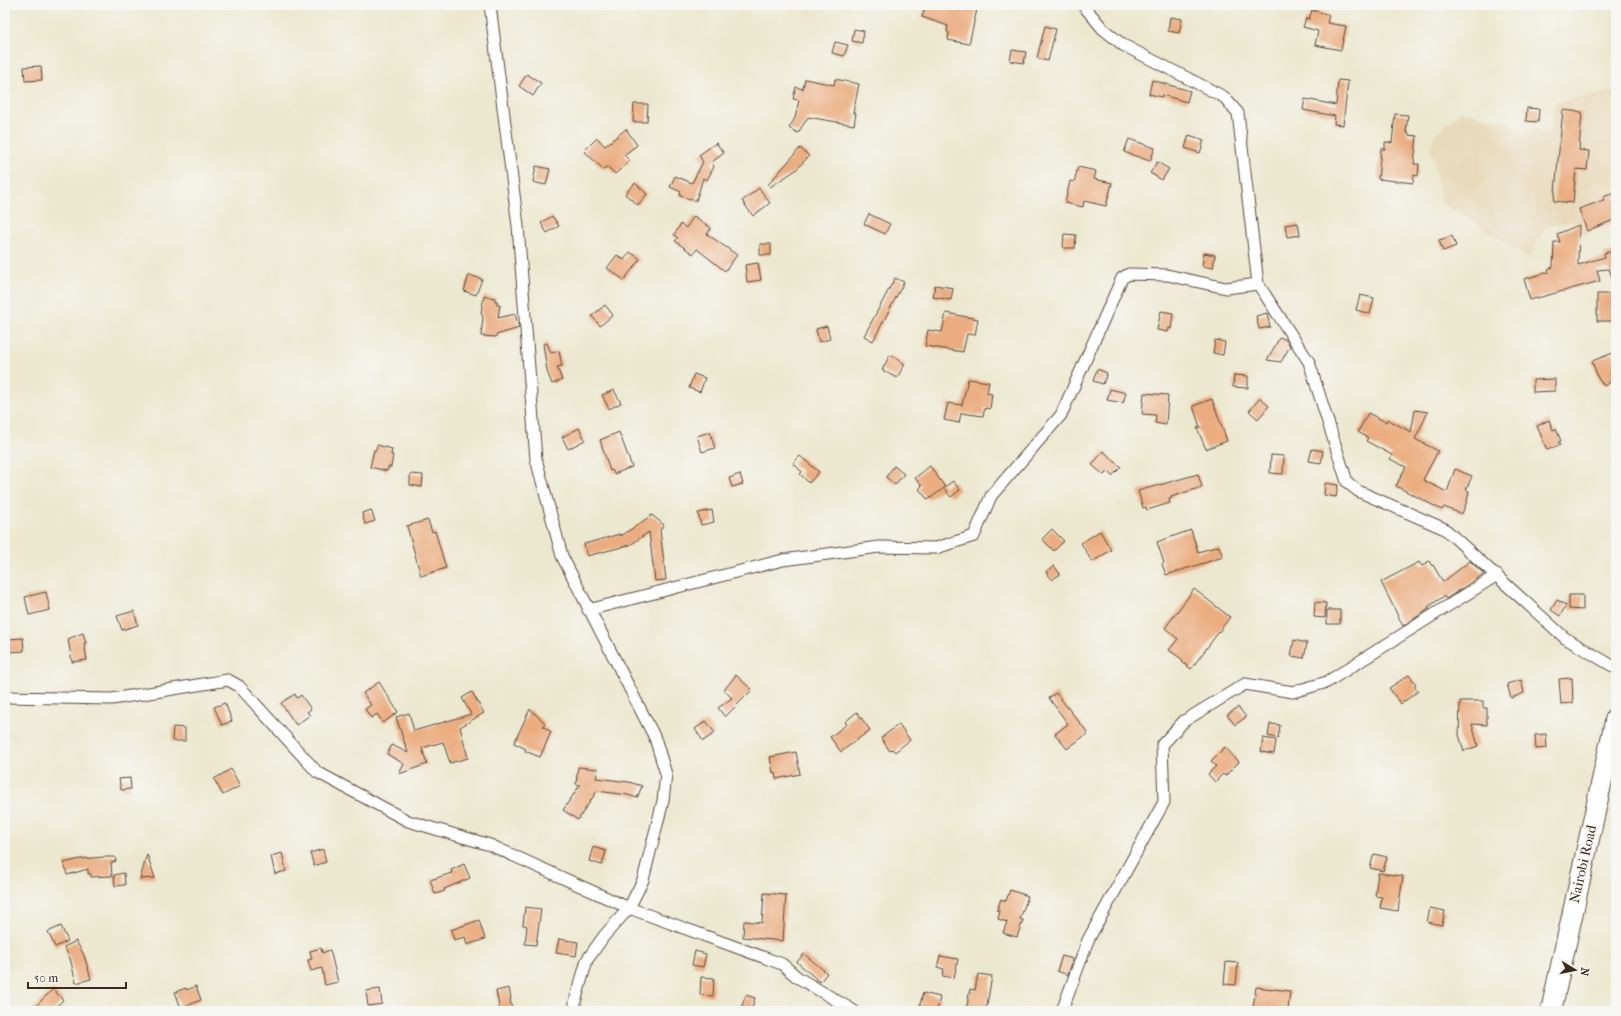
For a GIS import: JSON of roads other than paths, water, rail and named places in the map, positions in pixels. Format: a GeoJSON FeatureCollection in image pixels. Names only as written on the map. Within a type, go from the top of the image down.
{"type":"FeatureCollection","features":[{"type":"Feature","properties":{"kind":"highway","name":"Nairobi Road"},"geometry":{"type":"LineString","coordinates":[[1551,1011],[1616,717]]}},
{"type":"Feature","properties":{"kind":"street"},"geometry":{"type":"LineString","coordinates":[[490,5],[518,226],[536,459],[562,556],[588,610],[655,738],[666,774],[663,801],[644,880],[629,908],[604,936],[587,960],[575,1002],[575,1011]]}},
{"type":"Feature","properties":{"kind":"street"},"geometry":{"type":"LineString","coordinates":[[1083,5],[1102,30],[1124,45],[1224,97],[1238,113],[1258,284],[1308,362],[1347,482],[1358,491],[1445,529],[1497,575],[1564,638],[1616,668]]}},
{"type":"Feature","properties":{"kind":"street"},"geometry":{"type":"LineString","coordinates":[[588,610],[783,560],[879,546],[936,548],[974,536],[991,496],[1061,415],[1122,278],[1129,274],[1168,275],[1226,288],[1258,284]]}},
{"type":"Feature","properties":{"kind":"street"},"geometry":{"type":"LineString","coordinates":[[1062,1011],[1088,940],[1164,802],[1162,746],[1184,721],[1245,684],[1293,692],[1327,682],[1497,575]]}},
{"type":"Feature","properties":{"kind":"street"},"geometry":{"type":"LineString","coordinates":[[5,697],[112,699],[228,680],[239,686],[317,772],[408,822],[490,845],[629,908],[782,964],[797,976],[854,1011]]}}]}
